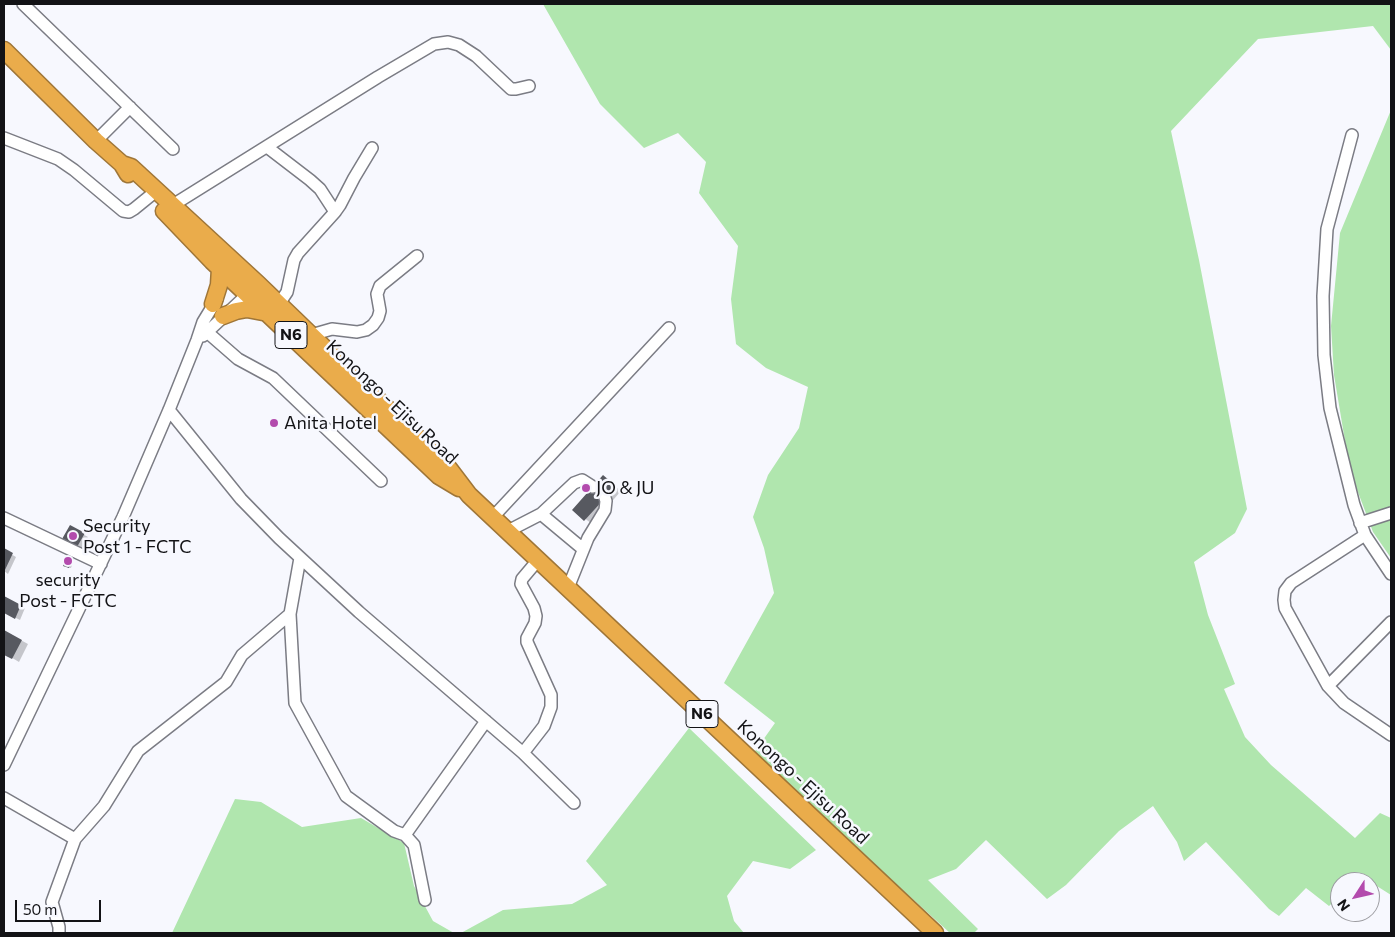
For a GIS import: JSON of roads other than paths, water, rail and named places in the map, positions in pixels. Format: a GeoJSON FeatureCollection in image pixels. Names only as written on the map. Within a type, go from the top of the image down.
{"type":"FeatureCollection","features":[{"type":"Feature","properties":{"kind":"highway","name":"Konongo - Ejisu Road"},"geometry":{"type":"LineString","coordinates":[[4,50],[96,141],[122,164],[128,174],[150,196],[231,272],[253,289],[439,476],[469,495],[493,517],[935,933]]}},
{"type":"Feature","properties":{"kind":"highway","name":"Konongo - Ejisu Road"},"geometry":{"type":"LineString","coordinates":[[122,164],[131,167],[173,205],[231,272]]}},
{"type":"Feature","properties":{"kind":"highway"},"geometry":{"type":"LineString","coordinates":[[231,272],[217,294],[218,310],[273,309]]}},
{"type":"Feature","properties":{"kind":"highway","name":"Konongo - Ejisu Road"},"geometry":{"type":"LineString","coordinates":[[273,309],[311,335],[447,466],[469,495]]}},
{"type":"Feature","properties":{"kind":"street"},"geometry":{"type":"LineString","coordinates":[[23,4],[174,149]]}},
{"type":"Feature","properties":{"kind":"street"},"geometry":{"type":"LineString","coordinates":[[173,205],[434,44],[448,42],[459,45],[476,56],[511,89],[529,86]]}},
{"type":"Feature","properties":{"kind":"street"},"geometry":{"type":"LineString","coordinates":[[96,141],[130,107]]}},
{"type":"Feature","properties":{"kind":"street"},"geometry":{"type":"LineString","coordinates":[[1352,135],[1327,229],[1323,296],[1324,355],[1330,408],[1360,522],[1365,535],[1391,574]]}},
{"type":"Feature","properties":{"kind":"street"},"geometry":{"type":"LineString","coordinates":[[4,138],[58,159],[123,211],[129,212],[150,196]]}},
{"type":"Feature","properties":{"kind":"street"},"geometry":{"type":"LineString","coordinates":[[267,147],[310,180],[320,190],[335,212]]}},
{"type":"Feature","properties":{"kind":"street"},"geometry":{"type":"LineString","coordinates":[[273,309],[287,292],[294,260],[298,253],[340,205],[372,148]]}},
{"type":"Feature","properties":{"kind":"street"},"geometry":{"type":"LineString","coordinates":[[311,335],[332,329],[357,332],[366,330],[373,325],[378,318],[380,310],[377,294],[380,286],[417,256]]}},
{"type":"Feature","properties":{"kind":"street"},"geometry":{"type":"LineString","coordinates":[[4,765],[123,517],[169,410],[203,322],[218,310],[253,289]]}},
{"type":"Feature","properties":{"kind":"street"},"geometry":{"type":"LineString","coordinates":[[197,340],[207,332],[218,310]]}},
{"type":"Feature","properties":{"kind":"street"},"geometry":{"type":"LineString","coordinates":[[493,517],[669,328]]}},
{"type":"Feature","properties":{"kind":"street"},"geometry":{"type":"LineString","coordinates":[[207,332],[238,359],[273,378],[381,481]]}},
{"type":"Feature","properties":{"kind":"street"},"geometry":{"type":"LineString","coordinates":[[169,410],[241,499],[300,558],[359,612],[523,753],[574,803]]}},
{"type":"Feature","properties":{"kind":"street"},"geometry":{"type":"LineString","coordinates":[[508,531],[541,514],[574,483],[582,480],[593,487]]}},
{"type":"Feature","properties":{"kind":"street"},"geometry":{"type":"LineString","coordinates":[[568,588],[588,538],[605,510],[605,498]]}},
{"type":"Feature","properties":{"kind":"street"},"geometry":{"type":"LineString","coordinates":[[1360,522],[1391,513]]}},
{"type":"Feature","properties":{"kind":"street"},"geometry":{"type":"LineString","coordinates":[[541,514],[583,549]]}},
{"type":"Feature","properties":{"kind":"street"},"geometry":{"type":"LineString","coordinates":[[4,518],[101,564]]}},
{"type":"Feature","properties":{"kind":"street"},"geometry":{"type":"LineString","coordinates":[[1365,535],[1291,583],[1284,595],[1285,608],[1328,686],[1344,703],[1391,735]]}},
{"type":"Feature","properties":{"kind":"street"},"geometry":{"type":"LineString","coordinates":[[300,558],[290,614],[295,702],[346,796],[394,831],[405,835],[414,845],[425,900]]}},
{"type":"Feature","properties":{"kind":"street"},"geometry":{"type":"LineString","coordinates":[[523,753],[544,726],[551,707],[551,695],[527,642],[536,616],[534,608],[521,584],[522,579],[538,560]]}},
{"type":"Feature","properties":{"kind":"street"},"geometry":{"type":"LineString","coordinates":[[59,933],[52,902],[75,839],[104,806],[138,751],[226,682],[242,655],[290,614]]}},
{"type":"Feature","properties":{"kind":"street"},"geometry":{"type":"LineString","coordinates":[[1328,686],[1391,622]]}},
{"type":"Feature","properties":{"kind":"street"},"geometry":{"type":"LineString","coordinates":[[405,835],[486,721]]}},
{"type":"Feature","properties":{"kind":"street"},"geometry":{"type":"LineString","coordinates":[[4,798],[75,839]]}},
{"type":"Feature","properties":{"kind":"place","name":"Anita Hotel"},"geometry":{"type":"Point","coordinates":[274,423]}},
{"type":"Feature","properties":{"kind":"place","name":"JO & JU"},"geometry":{"type":"Point","coordinates":[586,488]}},
{"type":"Feature","properties":{"kind":"place","name":"Security Post 1 - FCTC"},"geometry":{"type":"Point","coordinates":[73,536]}},
{"type":"Feature","properties":{"kind":"place","name":"security Post - FCTC"},"geometry":{"type":"Point","coordinates":[68,561]}}]}
